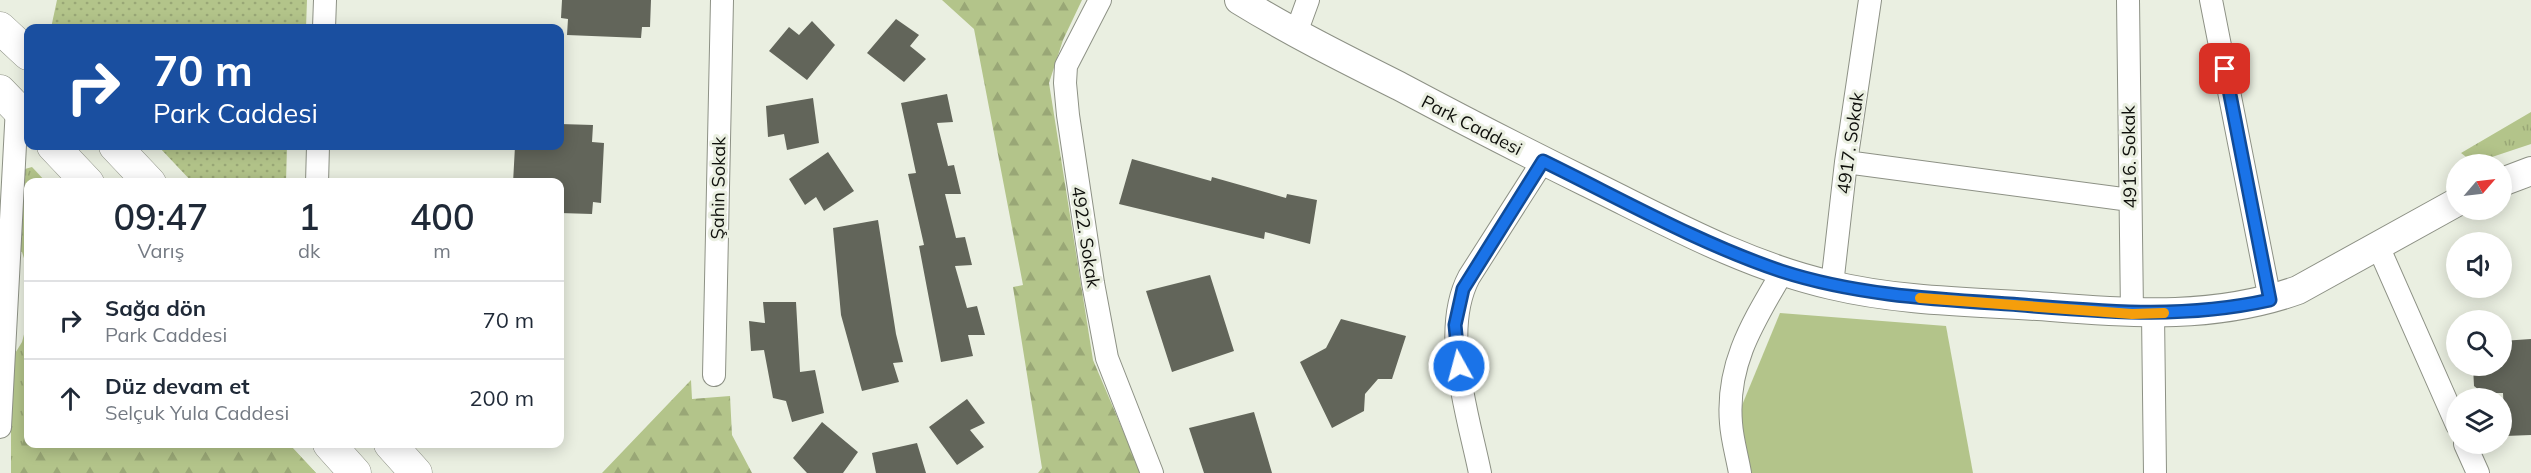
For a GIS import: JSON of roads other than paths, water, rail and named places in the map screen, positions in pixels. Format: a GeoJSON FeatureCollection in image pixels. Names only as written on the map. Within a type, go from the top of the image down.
{"type":"FeatureCollection","features":[{"type":"Feature","properties":{"kind":"main road"},"geometry":{"type":"LineString","coordinates":[[0,28],[24,50]]}},
{"type":"Feature","properties":{"kind":"main road"},"geometry":{"type":"LineString","coordinates":[[57,150],[83,178]]}},
{"type":"Feature","properties":{"kind":"main road"},"geometry":{"type":"LineString","coordinates":[[119,150],[145,178]]}},
{"type":"Feature","properties":{"kind":"main road"},"geometry":{"type":"LineString","coordinates":[[333,448],[355,473]]}},
{"type":"Feature","properties":{"kind":"main road"},"geometry":{"type":"LineString","coordinates":[[394,448],[416,473]]}},
{"type":"Feature","properties":{"kind":"street"},"geometry":{"type":"LineString","coordinates":[[324,24],[325,0]]}},
{"type":"Feature","properties":{"kind":"street","name":"Şahin Sokak"},"geometry":{"type":"LineString","coordinates":[[714,375],[722,0]]}},
{"type":"Feature","properties":{"kind":"street","name":"4922. Sokak"},"geometry":{"type":"LineString","coordinates":[[1100,0],[1066,66],[1067,107],[1107,358],[1152,473]]}},
{"type":"Feature","properties":{"kind":"street","name":"Park Caddesi"},"geometry":{"type":"LineString","coordinates":[[1239,0],[1296,33],[1543,161],[1736,255],[1832,285],[1920,298],[2143,314],[2225,309],[2270,300],[2298,290],[2446,208]]}},
{"type":"Feature","properties":{"kind":"street"},"geometry":{"type":"LineString","coordinates":[[1296,33],[1308,0]]}},
{"type":"Feature","properties":{"kind":"street","name":"4917. Sokak"},"geometry":{"type":"LineString","coordinates":[[1832,285],[1846,162],[1870,0]]}},
{"type":"Feature","properties":{"kind":"street","name":"4916. Sokak"},"geometry":{"type":"LineString","coordinates":[[2128,0],[2130,200],[2143,314],[2155,473]]}},
{"type":"Feature","properties":{"kind":"street"},"geometry":{"type":"LineString","coordinates":[[2211,0],[2270,300]]}},
{"type":"Feature","properties":{"kind":"street"},"geometry":{"type":"LineString","coordinates":[[0,427],[15,106]]}},
{"type":"Feature","properties":{"kind":"street"},"geometry":{"type":"LineString","coordinates":[[316,178],[318,150]]}},
{"type":"Feature","properties":{"kind":"street"},"geometry":{"type":"LineString","coordinates":[[1480,473],[1456,352],[1456,313],[1469,277],[1543,161]]}},
{"type":"Feature","properties":{"kind":"street"},"geometry":{"type":"LineString","coordinates":[[1846,162],[2130,200]]}},
{"type":"Feature","properties":{"kind":"street"},"geometry":{"type":"LineString","coordinates":[[2512,178],[2531,171]]}},
{"type":"Feature","properties":{"kind":"street"},"geometry":{"type":"LineString","coordinates":[[2378,246],[2446,400]]}},
{"type":"Feature","properties":{"kind":"street"},"geometry":{"type":"LineString","coordinates":[[1740,473],[1731,424],[1730,397],[1734,370],[1742,344],[1783,271]]}},
{"type":"Feature","properties":{"kind":"street"},"geometry":{"type":"LineString","coordinates":[[2469,454],[2478,473]]}}]}
